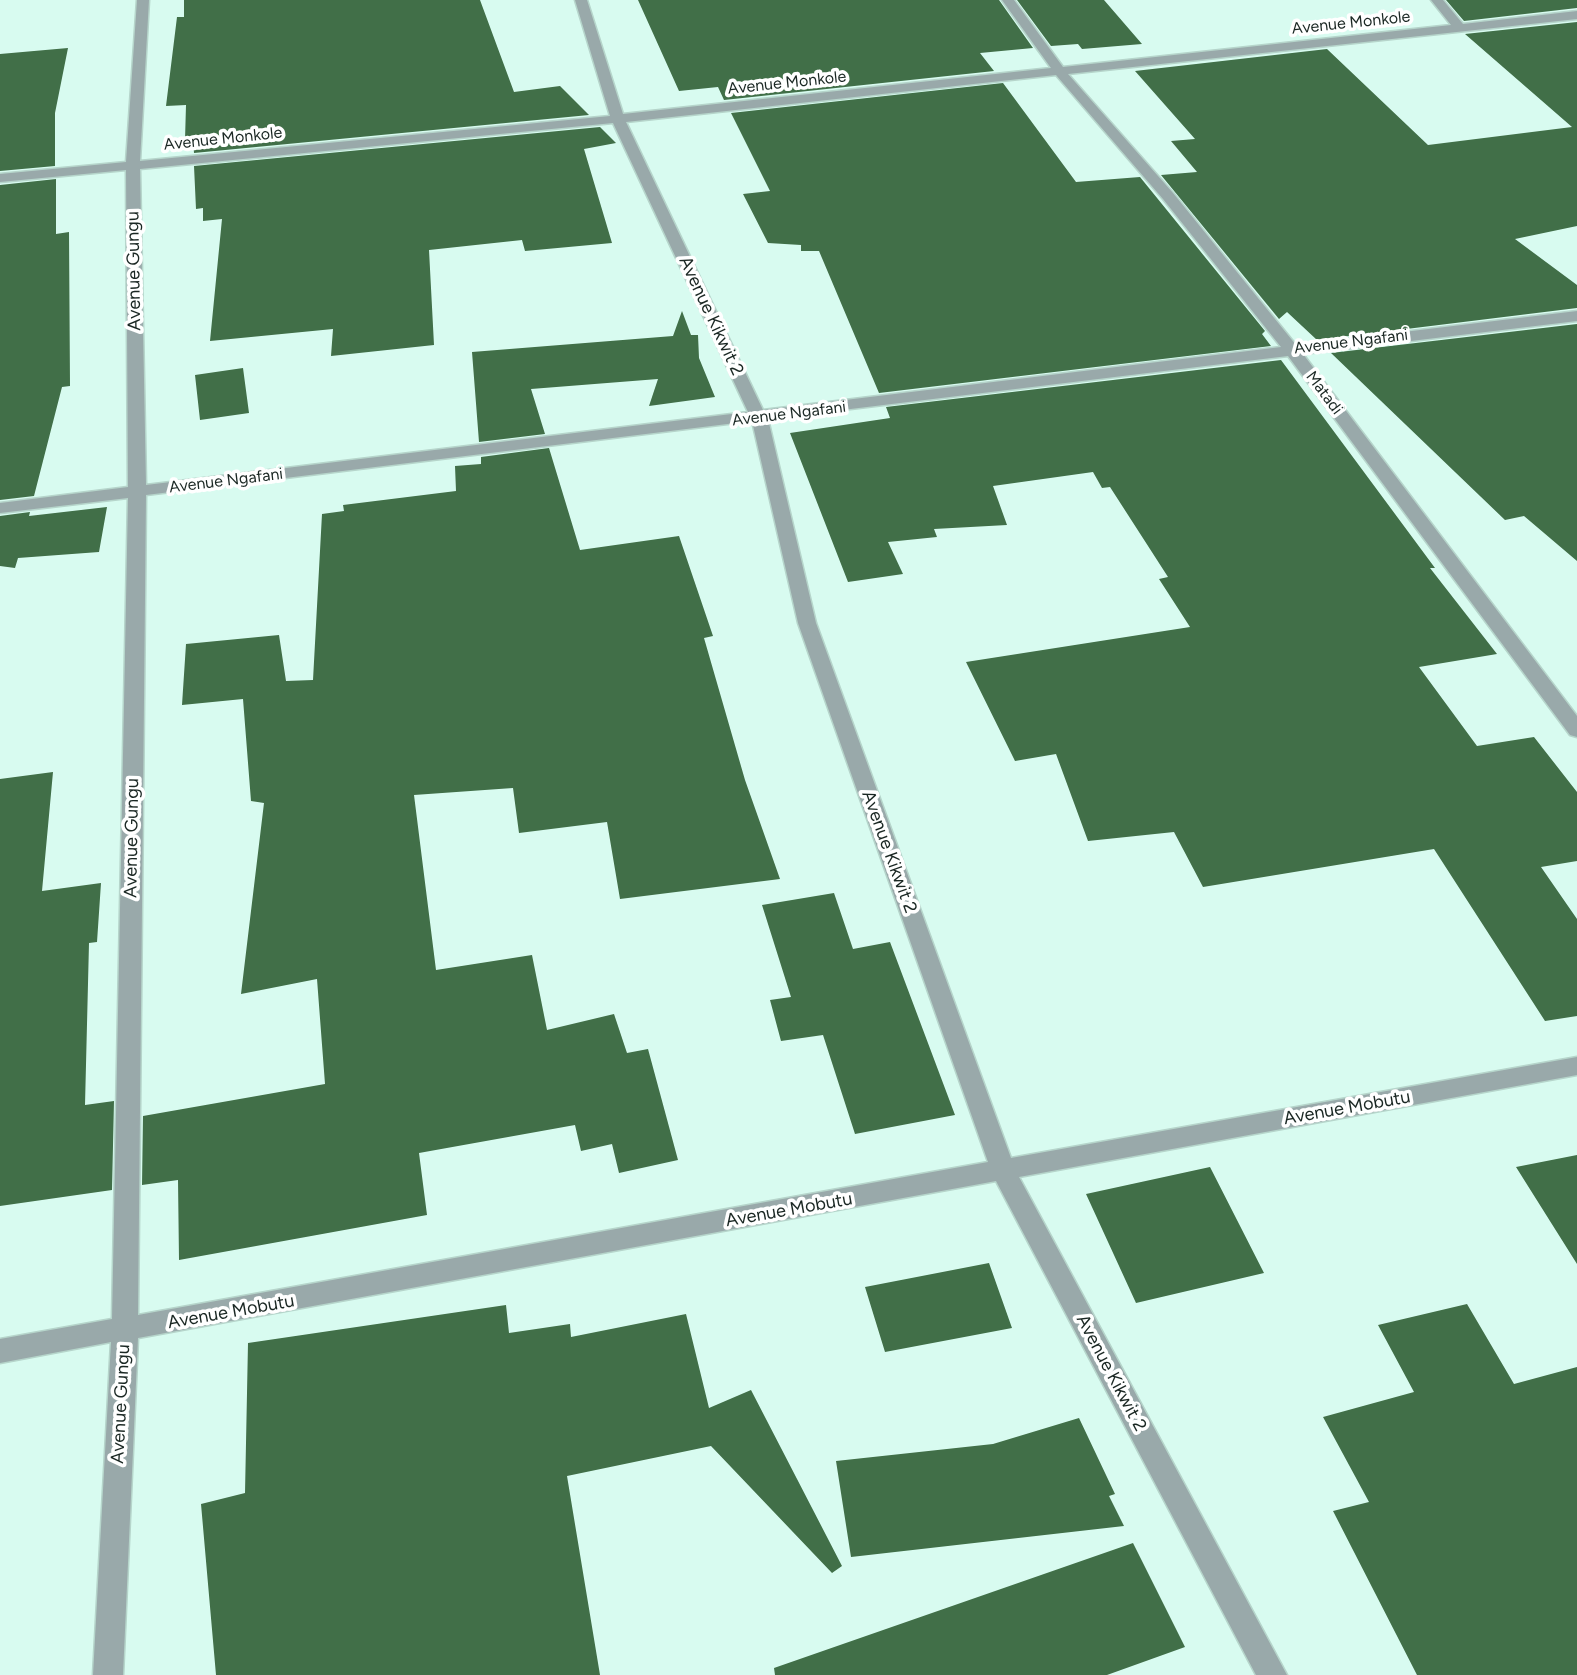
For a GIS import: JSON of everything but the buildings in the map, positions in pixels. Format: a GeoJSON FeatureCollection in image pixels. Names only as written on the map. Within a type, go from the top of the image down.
{"type":"FeatureCollection","features":[{"type":"Feature","properties":{"kind":"street","name":"Avenue Gungu"},"geometry":{"type":"LineString","coordinates":[[108,1675],[125,1331],[137,492],[132,165],[143,0]]}},
{"type":"Feature","properties":{"kind":"street","name":"Avenue Kikwit 2"},"geometry":{"type":"LineString","coordinates":[[581,0],[618,118],[759,418],[807,623],[1003,1171],[1272,1675]]}},
{"type":"Feature","properties":{"kind":"street","name":"Matadi"},"geometry":{"type":"LineString","coordinates":[[1008,0],[1059,71],[1168,196],[1291,349],[1577,730]]}},
{"type":"Feature","properties":{"kind":"street"},"geometry":{"type":"LineString","coordinates":[[1437,0],[1460,28]]}},
{"type":"Feature","properties":{"kind":"street","name":"Avenue Monkole"},"geometry":{"type":"LineString","coordinates":[[0,177],[618,118],[1577,15]]}},
{"type":"Feature","properties":{"kind":"street","name":"Avenue Ngafani"},"geometry":{"type":"LineString","coordinates":[[0,508],[759,418],[1291,349],[1577,316]]}},
{"type":"Feature","properties":{"kind":"street","name":"Avenue Mobutu"},"geometry":{"type":"LineString","coordinates":[[0,1352],[1577,1066]]}}]}
